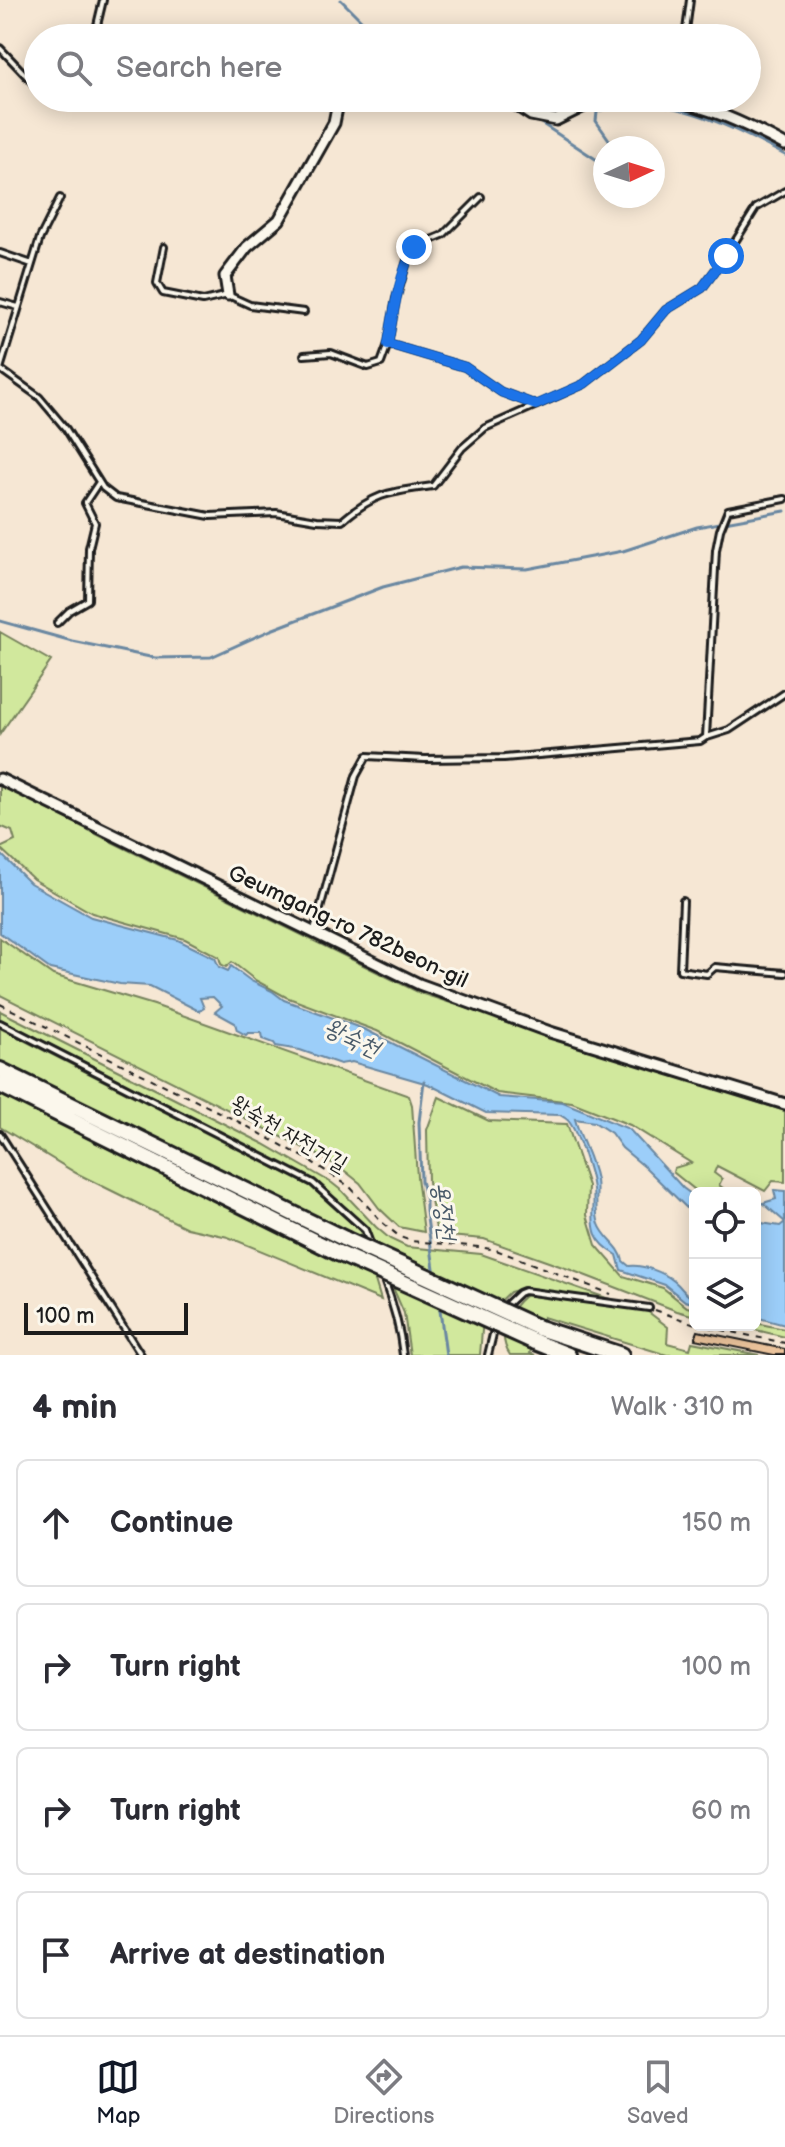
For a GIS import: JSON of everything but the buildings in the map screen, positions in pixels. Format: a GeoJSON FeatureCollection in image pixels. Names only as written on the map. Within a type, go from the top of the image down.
{"type":"FeatureCollection","features":[{"type":"Feature","properties":{"kind":"highway"},"geometry":{"type":"LineString","coordinates":[[0,1070],[342,1246]]}},
{"type":"Feature","properties":{"kind":"highway"},"geometry":{"type":"LineString","coordinates":[[0,1085],[536,1335],[568,1355]]}},
{"type":"Feature","properties":{"kind":"highway"},"geometry":{"type":"LineString","coordinates":[[536,1335],[621,1355]]}},
{"type":"Feature","properties":{"kind":"street"},"geometry":{"type":"LineString","coordinates":[[228,295],[225,276],[247,247],[279,220],[334,123],[336,112]]}},
{"type":"Feature","properties":{"kind":"street"},"geometry":{"type":"LineString","coordinates":[[526,112],[556,120],[572,112]]}},
{"type":"Feature","properties":{"kind":"street"},"geometry":{"type":"LineString","coordinates":[[716,112],[785,145]]}},
{"type":"Feature","properties":{"kind":"street","name":"Geumgang-ro 782beon-gil"},"geometry":{"type":"LineString","coordinates":[[0,779],[419,984],[550,1032],[785,1104]]}},
{"type":"Feature","properties":{"kind":"lane"},"geometry":{"type":"LineString","coordinates":[[97,24],[103,0]]}},
{"type":"Feature","properties":{"kind":"lane"},"geometry":{"type":"LineString","coordinates":[[687,24],[690,0]]}},
{"type":"Feature","properties":{"kind":"lane"},"geometry":{"type":"LineString","coordinates":[[0,48],[24,73]]}},
{"type":"Feature","properties":{"kind":"lane"},"geometry":{"type":"LineString","coordinates":[[60,198],[40,238],[0,369],[39,397],[66,429],[103,488],[116,498],[180,512],[210,516],[276,513],[342,521],[361,504],[384,493],[433,486],[462,448],[485,428],[584,384],[641,340],[666,310],[702,288],[756,208],[785,191]]}},
{"type":"Feature","properties":{"kind":"lane"},"geometry":{"type":"LineString","coordinates":[[304,355],[331,353],[368,367],[381,363],[388,344],[396,299],[414,247],[443,235],[481,197]]}},
{"type":"Feature","properties":{"kind":"lane"},"geometry":{"type":"LineString","coordinates":[[164,247],[157,283],[163,293],[203,301],[228,295],[250,305],[304,312]]}},
{"type":"Feature","properties":{"kind":"lane"},"geometry":{"type":"LineString","coordinates":[[0,253],[32,264]]}},
{"type":"Feature","properties":{"kind":"lane"},"geometry":{"type":"LineString","coordinates":[[0,302],[18,307]]}},
{"type":"Feature","properties":{"kind":"lane"},"geometry":{"type":"LineString","coordinates":[[388,344],[465,367],[501,392],[536,405]]}},
{"type":"Feature","properties":{"kind":"lane"},"geometry":{"type":"LineString","coordinates":[[57,623],[69,611],[88,600],[89,548],[95,523],[85,503],[99,482]]}},
{"type":"Feature","properties":{"kind":"lane"},"geometry":{"type":"LineString","coordinates":[[706,737],[716,550],[720,530],[728,510],[785,499]]}},
{"type":"Feature","properties":{"kind":"lane"},"geometry":{"type":"LineString","coordinates":[[313,933],[356,776],[367,756],[504,758],[700,741],[729,730],[785,693]]}},
{"type":"Feature","properties":{"kind":"lane"},"geometry":{"type":"LineString","coordinates":[[683,901],[680,970],[707,974],[715,967],[785,973]]}},
{"type":"Feature","properties":{"kind":"lane"},"geometry":{"type":"LineString","coordinates":[[0,1023],[313,1183],[365,1230],[396,1311],[403,1355]]}},
{"type":"Feature","properties":{"kind":"lane"},"geometry":{"type":"LineString","coordinates":[[0,1134],[141,1355]]}},
{"type":"Feature","properties":{"kind":"lane"},"geometry":{"type":"LineString","coordinates":[[488,1355],[503,1308],[524,1291],[649,1308]]}},
{"type":"Feature","properties":{"kind":"path","name":"왕숙천 자전거길"},"geometry":{"type":"LineString","coordinates":[[0,1004],[309,1160],[350,1187],[395,1234],[411,1241],[496,1250],[621,1298]]}},
{"type":"Feature","properties":{"kind":"path"},"geometry":{"type":"LineString","coordinates":[[649,1308],[689,1322]]}},
{"type":"Feature","properties":{"kind":"path"},"geometry":{"type":"LineString","coordinates":[[726,1331],[785,1343]]}},
{"type":"Feature","properties":{"kind":"green space"},"geometry":{"type":"Polygon","coordinates":[[[0,632],[51,661],[0,734],[0,632]]]}},
{"type":"Feature","properties":{"kind":"green space"},"geometry":{"type":"Polygon","coordinates":[[[0,784],[420,993],[785,1111],[785,1182],[773,1181],[765,1191],[717,1166],[714,1173],[722,1179],[719,1185],[722,1187],[692,1187],[673,1172],[674,1168],[691,1163],[630,1125],[572,1102],[497,1093],[377,1031],[286,997],[255,980],[232,962],[226,967],[219,957],[185,939],[92,913],[33,879],[0,848],[15,841],[12,831],[0,826],[0,784]]]}},
{"type":"Feature","properties":{"kind":"green space"},"geometry":{"type":"Polygon","coordinates":[[[0,938],[53,975],[154,1005],[409,1096],[424,1232],[399,1227],[360,1183],[320,1156],[0,995],[0,938]]]}},
{"type":"Feature","properties":{"kind":"green space"},"geometry":{"type":"Polygon","coordinates":[[[0,1011],[264,1144],[332,1183],[390,1239],[407,1247],[481,1254],[615,1301],[525,1288],[510,1292],[483,1318],[480,1355],[410,1355],[404,1313],[367,1228],[318,1182],[0,1019],[0,1011]]]}},
{"type":"Feature","properties":{"kind":"green space"},"geometry":{"type":"Polygon","coordinates":[[[0,1028],[310,1186],[360,1231],[381,1300],[228,1237],[187,1228],[76,1173],[0,1127],[0,1028]]]}},
{"type":"Feature","properties":{"kind":"green space"},"geometry":{"type":"Polygon","coordinates":[[[439,1097],[489,1121],[567,1124],[588,1186],[587,1215],[596,1245],[623,1276],[663,1288],[689,1308],[689,1314],[484,1239],[437,1235],[428,1182],[427,1130],[439,1097]]]}},
{"type":"Feature","properties":{"kind":"green space"},"geometry":{"type":"Polygon","coordinates":[[[526,1295],[647,1311],[668,1327],[667,1343],[690,1349],[692,1342],[759,1355],[667,1355],[543,1317],[530,1353],[535,1355],[510,1355],[504,1339],[506,1323],[526,1295]]]}},
{"type":"Feature","properties":{"kind":"green space"},"geometry":{"type":"Polygon","coordinates":[[[761,1324],[785,1329],[785,1337],[760,1331],[761,1324]]]}},
{"type":"Feature","properties":{"kind":"water","name":"왕숙천"},"geometry":{"type":"Polygon","coordinates":[[[0,853],[30,883],[91,917],[178,940],[215,958],[219,967],[228,971],[231,966],[284,1000],[366,1030],[499,1097],[563,1102],[629,1129],[689,1192],[689,1210],[622,1148],[611,1133],[594,1122],[575,1119],[594,1172],[599,1224],[623,1261],[629,1266],[646,1267],[664,1275],[689,1296],[689,1302],[665,1285],[621,1270],[617,1255],[600,1241],[594,1226],[593,1189],[584,1155],[569,1122],[560,1115],[486,1113],[428,1084],[352,1062],[340,1064],[300,1050],[276,1046],[263,1039],[262,1033],[246,1035],[237,1030],[235,1023],[215,1012],[222,1006],[213,997],[200,998],[204,1008],[199,1011],[150,986],[120,984],[50,969],[0,933],[0,853]]]}},
{"type":"Feature","properties":{"kind":"water"},"geometry":{"type":"Polygon","coordinates":[[[774,1190],[785,1191],[785,1222],[763,1203],[776,1199],[774,1190]]]}},
{"type":"Feature","properties":{"kind":"water"},"geometry":{"type":"Polygon","coordinates":[[[785,1222],[785,1325],[761,1319],[761,1223],[780,1226],[785,1222]]]}},
{"type":"Feature","properties":{"kind":"waterway"},"geometry":{"type":"LineString","coordinates":[[341,0],[365,24]]}},
{"type":"Feature","properties":{"kind":"waterway"},"geometry":{"type":"LineString","coordinates":[[597,112],[596,121],[606,136]]}},
{"type":"Feature","properties":{"kind":"waterway"},"geometry":{"type":"LineString","coordinates":[[690,112],[718,122],[785,155]]}},
{"type":"Feature","properties":{"kind":"waterway"},"geometry":{"type":"LineString","coordinates":[[538,121],[593,157]]}},
{"type":"Feature","properties":{"kind":"waterway"},"geometry":{"type":"LineString","coordinates":[[0,621],[72,641],[155,658],[211,657],[383,587],[461,567],[527,569],[623,551],[697,527],[785,511]]}},
{"type":"Feature","properties":{"kind":"waterway","name":"용정천"},"geometry":{"type":"LineString","coordinates":[[424,1081],[419,1122],[421,1181],[435,1276]]}},
{"type":"Feature","properties":{"kind":"waterway","name":"용정천"},"geometry":{"type":"LineString","coordinates":[[439,1303],[446,1355]]}},
{"type":"Feature","properties":{"kind":"route"},"geometry":{"type":"LineString","coordinates":[[414,247],[396,299],[388,344],[465,367],[501,392],[536,405],[584,384],[641,340],[666,310],[702,288],[726,256]]}}]}
